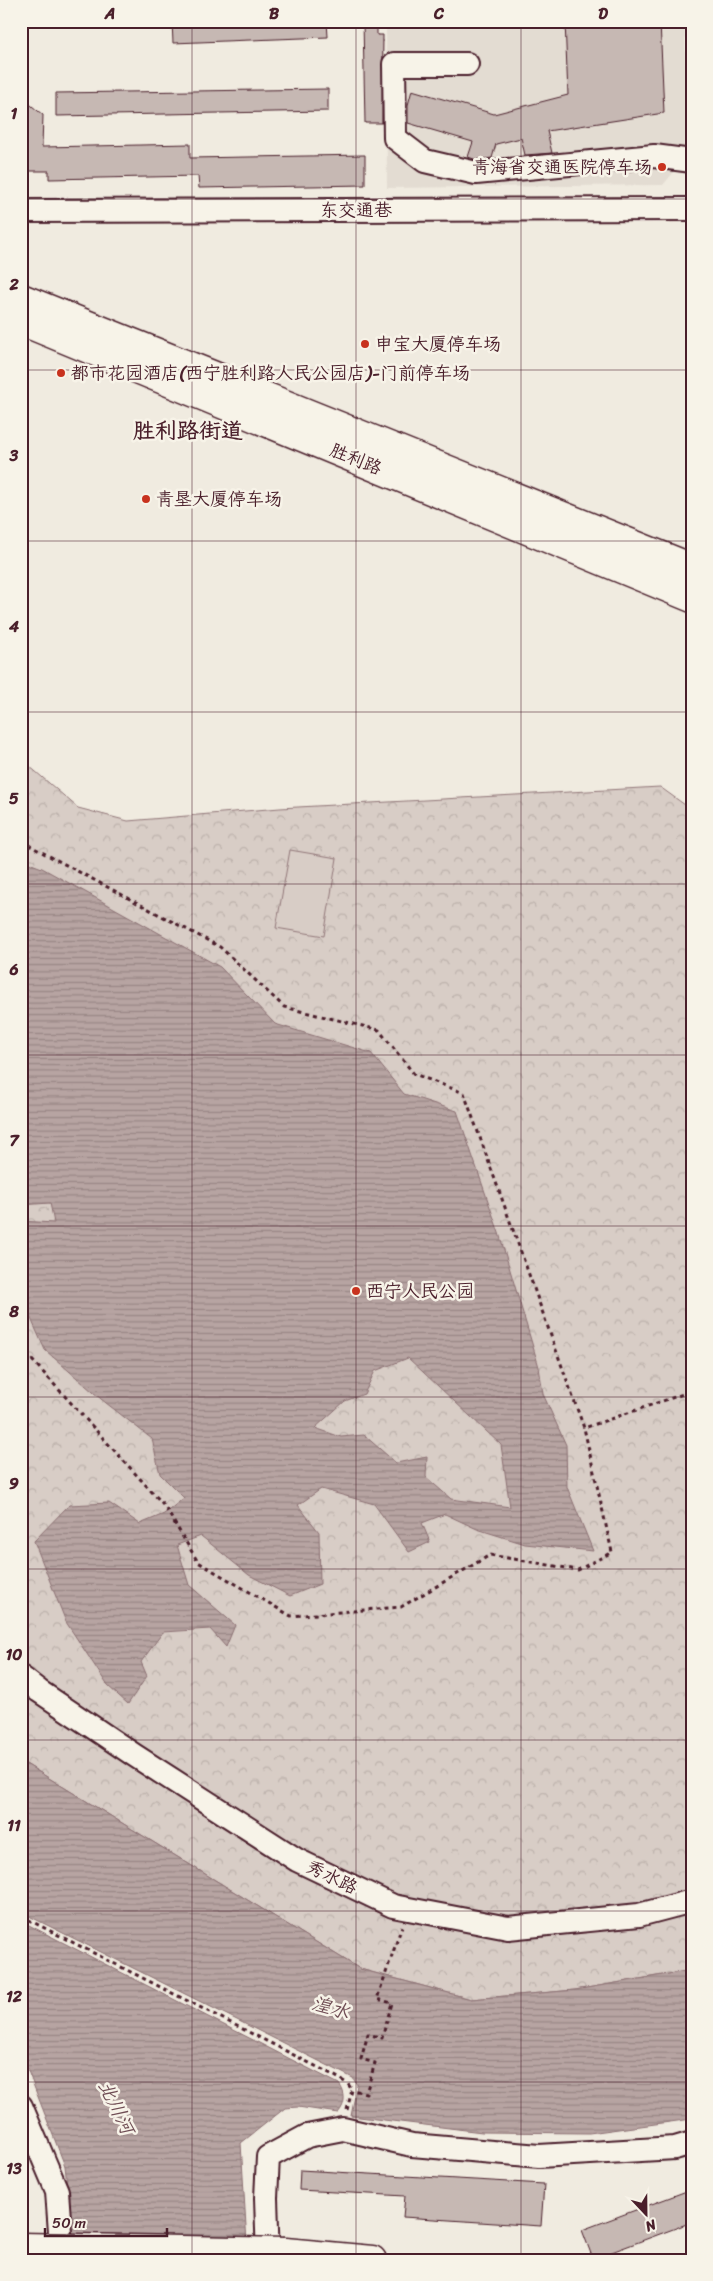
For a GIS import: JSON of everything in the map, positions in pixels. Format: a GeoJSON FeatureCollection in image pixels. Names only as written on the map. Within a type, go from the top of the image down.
{"type":"FeatureCollection","features":[{"type":"Feature","properties":{"kind":"main road","name":"胜利路"},"geometry":{"type":"LineString","coordinates":[[21,298],[692,568]]}},
{"type":"Feature","properties":{"kind":"main road","name":"胜利路"},"geometry":{"type":"LineString","coordinates":[[21,320],[692,598]]}},
{"type":"Feature","properties":{"kind":"main road"},"geometry":{"type":"LineString","coordinates":[[21,2247],[372,2260]]}},
{"type":"Feature","properties":{"kind":"street"},"geometry":{"type":"LineString","coordinates":[[467,64],[394,64],[395,138],[425,161],[476,173],[654,156],[692,161]]}},
{"type":"Feature","properties":{"kind":"street","name":"东交通巷"},"geometry":{"type":"LineString","coordinates":[[21,211],[692,209]]}},
{"type":"Feature","properties":{"kind":"street","name":"秀水路"},"geometry":{"type":"LineString","coordinates":[[21,1677],[134,1756],[297,1860],[392,1906],[508,1928],[638,1915],[692,1901]]}},
{"type":"Feature","properties":{"kind":"street"},"geometry":{"type":"LineString","coordinates":[[21,2106],[57,2191],[62,2260]]}},
{"type":"Feature","properties":{"kind":"street"},"geometry":{"type":"LineString","coordinates":[[277,2256],[266,2198],[268,2157],[308,2136],[343,2129],[412,2145],[539,2156],[675,2148],[692,2143]]}},
{"type":"Feature","properties":{"kind":"path"},"geometry":{"type":"LineString","coordinates":[[21,841],[220,947],[284,1007],[379,1030],[414,1074],[464,1094],[584,1428],[612,1552],[578,1570],[490,1555],[401,1607],[291,1616],[198,1562],[164,1504],[21,1348]]}},
{"type":"Feature","properties":{"kind":"path"},"geometry":{"type":"LineString","coordinates":[[584,1428],[692,1391]]}},
{"type":"Feature","properties":{"kind":"path"},"geometry":{"type":"LineString","coordinates":[[21,1916],[335,2076],[348,2084],[352,2090],[366,2093],[374,2063],[361,2059],[368,2034],[382,2038],[392,2003],[377,1999],[408,1909]]}},
{"type":"Feature","properties":{"kind":"path"},"geometry":{"type":"LineString","coordinates":[[346,2117],[352,2090]]}},
{"type":"Feature","properties":{"kind":"shaded area"},"geometry":{"type":"Polygon","coordinates":[[[386,21],[685,21],[688,155],[663,185],[387,188],[386,21]]]}},
{"type":"Feature","properties":{"kind":"green space","name":"西宁人民公园"},"geometry":{"type":"Polygon","coordinates":[[[21,759],[78,808],[128,821],[280,808],[660,787],[692,810],[692,1970],[575,1990],[471,1999],[360,1969],[21,1761],[21,759]]]}},
{"type":"Feature","properties":{"kind":"green space"},"geometry":{"type":"Polygon","coordinates":[[[290,850],[337,858],[324,936],[276,928],[290,850]]]}},
{"type":"Feature","properties":{"kind":"water"},"geometry":{"type":"Polygon","coordinates":[[[21,860],[42,868],[220,967],[275,1024],[371,1053],[404,1094],[457,1111],[499,1233],[539,1367],[543,1394],[566,1445],[567,1487],[593,1551],[525,1544],[477,1529],[445,1514],[422,1523],[430,1542],[409,1552],[374,1504],[321,1489],[298,1505],[319,1532],[320,1584],[290,1596],[249,1575],[201,1536],[177,1545],[189,1585],[235,1625],[226,1647],[210,1629],[163,1632],[141,1662],[147,1676],[128,1704],[108,1686],[66,1622],[34,1541],[69,1505],[109,1503],[140,1524],[164,1514],[184,1498],[160,1474],[152,1439],[101,1399],[45,1350],[28,1312],[27,1295],[21,1285],[21,1221],[54,1223],[50,1203],[21,1205],[21,860]],[[408,1358],[375,1371],[364,1394],[345,1401],[315,1428],[341,1437],[364,1435],[396,1463],[427,1457],[426,1477],[451,1499],[510,1507],[501,1445],[408,1358]]]}},
{"type":"Feature","properties":{"kind":"water","name":"湟水"},"geometry":{"type":"Polygon","coordinates":[[[21,1761],[360,1969],[471,1999],[575,1990],[692,1970],[692,2119],[589,2133],[482,2132],[351,2116],[357,2085],[353,2078],[21,1912],[21,1761]]]}},
{"type":"Feature","properties":{"kind":"water","name":"北川河"},"geometry":{"type":"Polygon","coordinates":[[[21,1921],[339,2084],[344,2098],[343,2106],[338,2113],[298,2107],[285,2108],[241,2143],[248,2260],[75,2260],[65,2166],[21,2053],[21,1921]]]}},
{"type":"Feature","properties":{"kind":"building"},"geometry":{"type":"Polygon","coordinates":[[[172,21],[327,21],[328,37],[173,43],[172,21]]]}},
{"type":"Feature","properties":{"kind":"building"},"geometry":{"type":"Polygon","coordinates":[[[363,21],[377,21],[377,35],[383,35],[382,123],[365,123],[363,21]]]}},
{"type":"Feature","properties":{"kind":"building"},"geometry":{"type":"Polygon","coordinates":[[[565,21],[660,21],[664,113],[547,131],[552,153],[525,155],[521,138],[496,144],[492,158],[477,160],[468,157],[473,142],[408,123],[408,105],[412,90],[494,114],[568,95],[565,21]]]}},
{"type":"Feature","properties":{"kind":"building"},"geometry":{"type":"Polygon","coordinates":[[[328,89],[328,111],[56,116],[56,93],[328,89]]]}},
{"type":"Feature","properties":{"kind":"building"},"geometry":{"type":"Polygon","coordinates":[[[21,97],[43,115],[42,147],[190,144],[190,158],[365,155],[365,185],[199,188],[198,176],[49,179],[49,171],[21,171],[21,97]]]}},
{"type":"Feature","properties":{"kind":"building"},"geometry":{"type":"Polygon","coordinates":[[[300,2170],[544,2184],[541,2226],[403,2217],[405,2196],[299,2190],[300,2170]]]}},
{"type":"Feature","properties":{"kind":"building"},"geometry":{"type":"Polygon","coordinates":[[[692,2189],[692,2222],[593,2259],[582,2230],[692,2189]]]}},
{"type":"Feature","properties":{"kind":"place","name":"青海省交通医院停车场"},"geometry":{"type":"Point","coordinates":[662,167]}},
{"type":"Feature","properties":{"kind":"place","name":"申宝大厦停车场"},"geometry":{"type":"Point","coordinates":[365,344]}},
{"type":"Feature","properties":{"kind":"place","name":"都市花园酒店(西宁胜利路人民公园店)-门前停车场"},"geometry":{"type":"Point","coordinates":[61,373]}},
{"type":"Feature","properties":{"kind":"place","name":"青垦大厦停车场"},"geometry":{"type":"Point","coordinates":[146,499]}},
{"type":"Feature","properties":{"kind":"place","name":"西宁人民公园"},"geometry":{"type":"Point","coordinates":[356,1291]}},
{"type":"Feature","properties":{"kind":"district","name":"胜利路街道"},"geometry":{"type":"Point","coordinates":[188,430]}}]}
